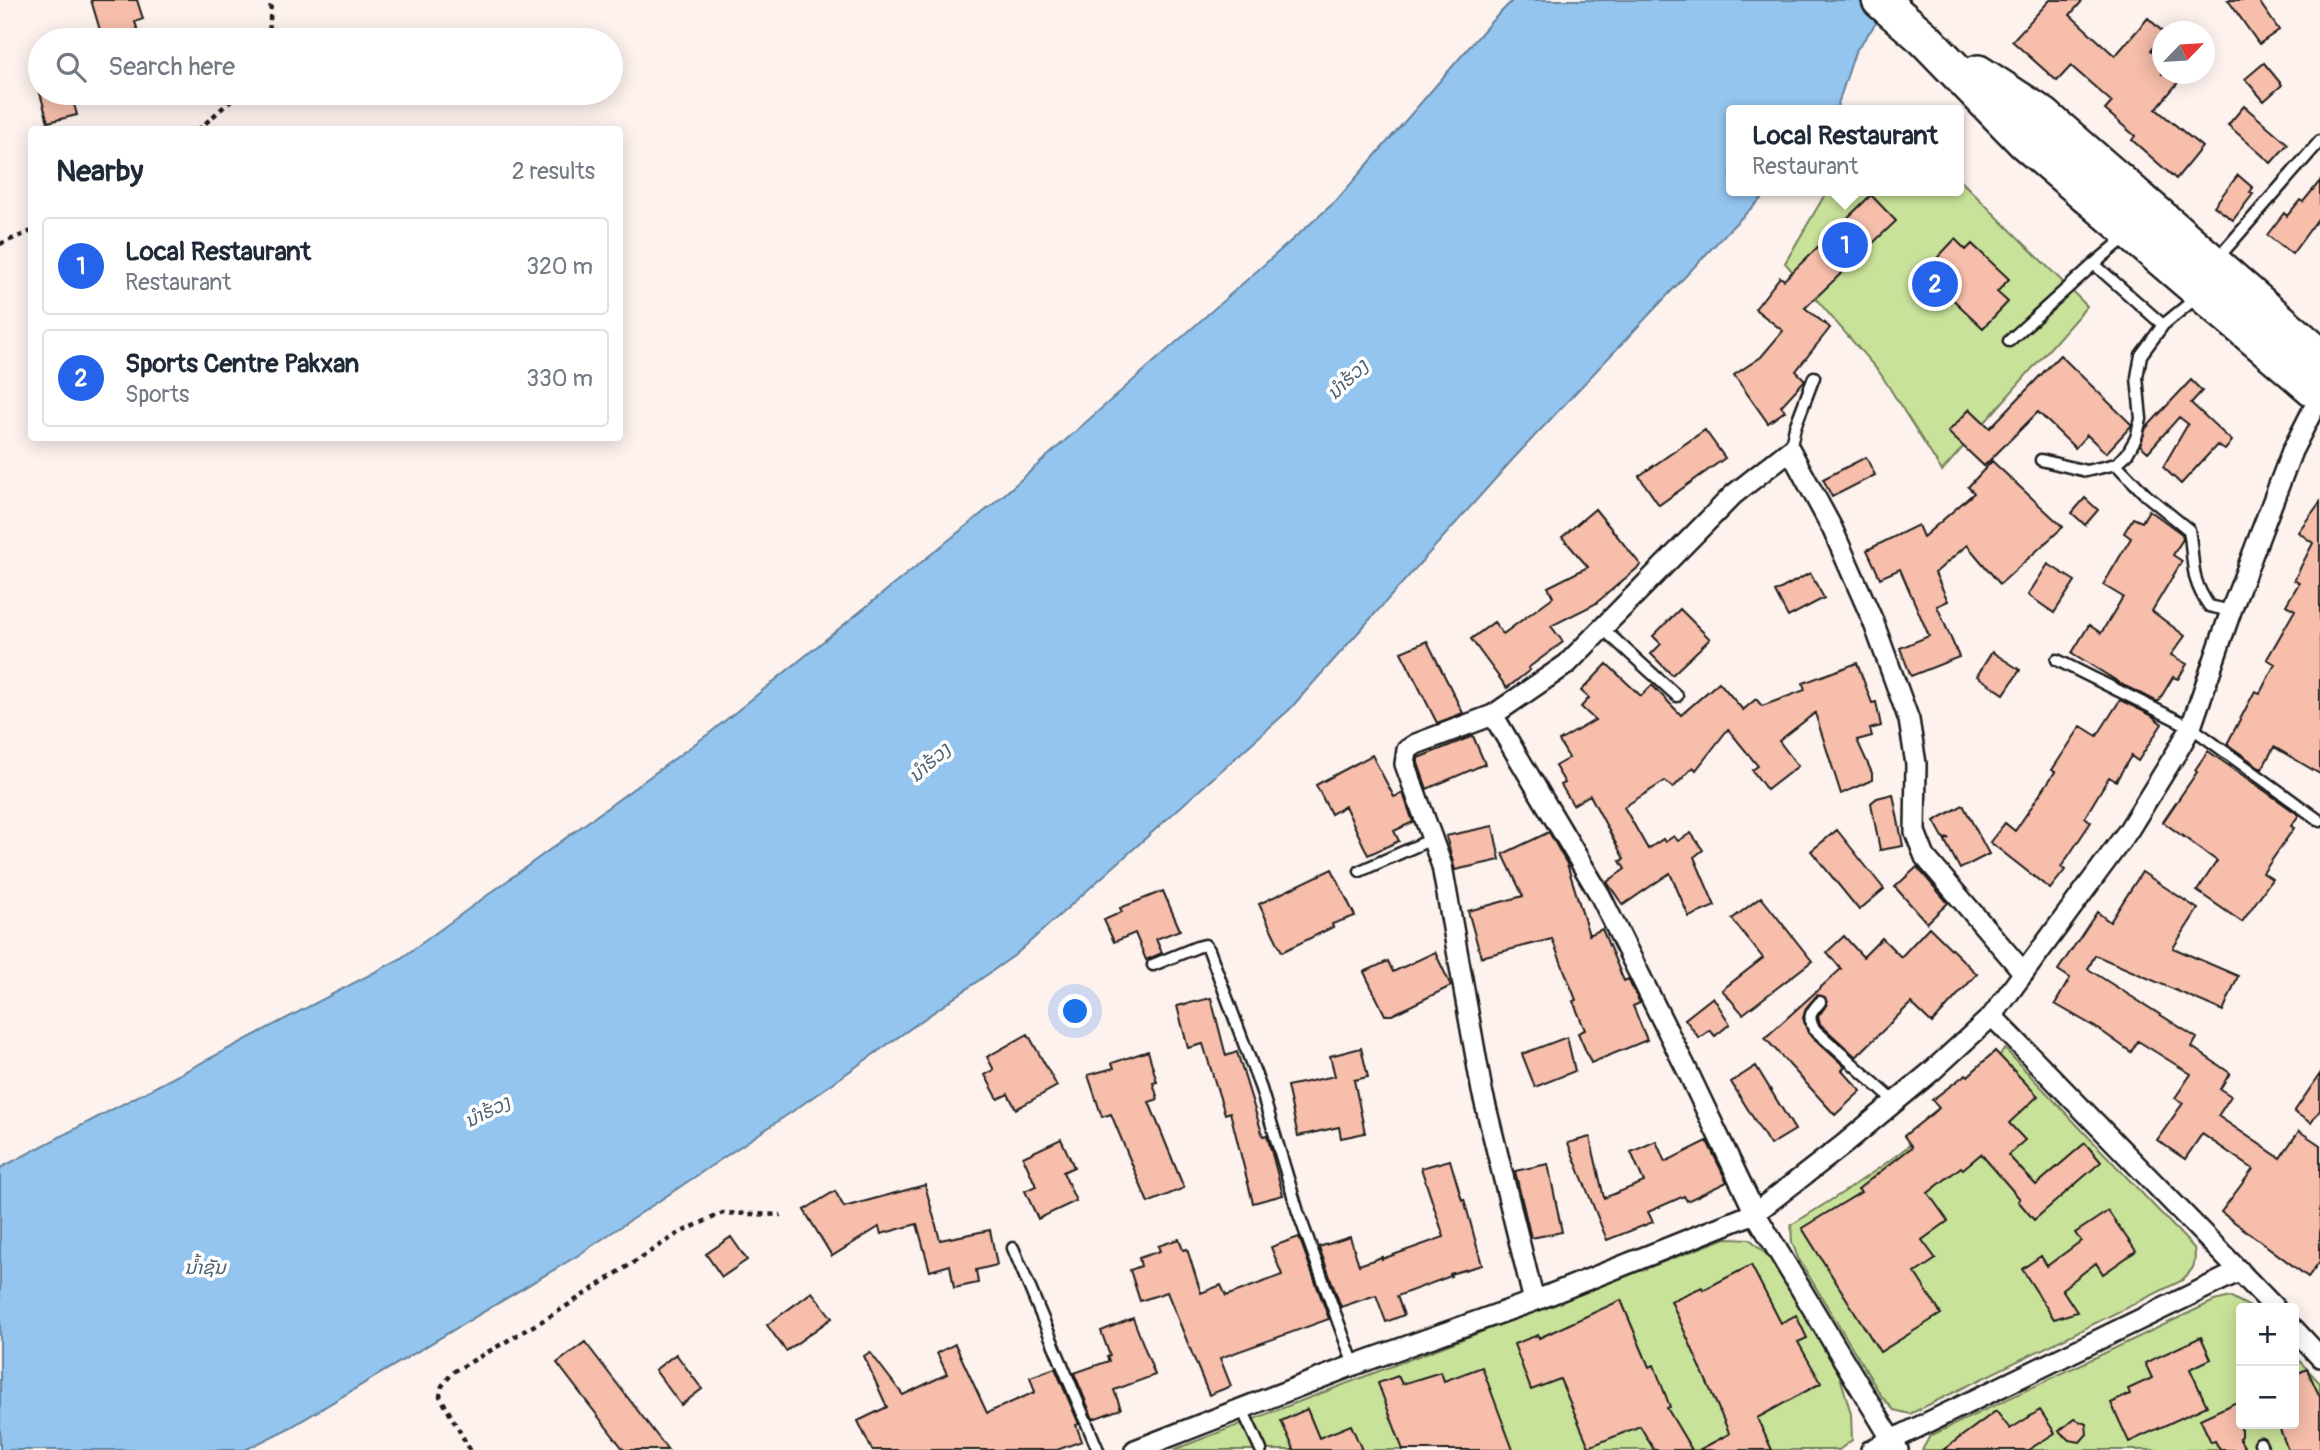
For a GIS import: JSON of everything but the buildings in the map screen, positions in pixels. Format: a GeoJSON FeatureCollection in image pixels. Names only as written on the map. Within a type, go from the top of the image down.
{"type":"FeatureCollection","features":[{"type":"Feature","properties":{"kind":"highway"},"geometry":{"type":"LineString","coordinates":[[1880,0],[1925,39],[2044,116],[2142,222],[2207,278],[2320,395]]}},
{"type":"Feature","properties":{"kind":"highway"},"geometry":{"type":"LineString","coordinates":[[2207,278],[2313,345]]}},
{"type":"Feature","properties":{"kind":"street"},"geometry":{"type":"LineString","coordinates":[[1135,1450],[1354,1365],[1534,1301],[1755,1213],[1932,1071],[1992,1016],[2128,831],[2191,727],[2231,611],[2292,451],[2320,395]]}},
{"type":"Feature","properties":{"kind":"street"},"geometry":{"type":"LineString","coordinates":[[1534,1301],[1482,1091],[1442,866],[1405,764],[1407,750],[1416,744],[1493,715],[1567,664],[1733,495],[1790,450],[1832,528],[1873,621],[1909,720],[1916,764],[1915,832],[1925,858],[2024,973]]}},
{"type":"Feature","properties":{"kind":"street"},"geometry":{"type":"LineString","coordinates":[[1493,715],[1600,895],[1688,1070],[1755,1213],[1895,1445]]}},
{"type":"Feature","properties":{"kind":"street"},"geometry":{"type":"LineString","coordinates":[[1992,1016],[2269,1303]]}},
{"type":"Feature","properties":{"kind":"street"},"geometry":{"type":"LineString","coordinates":[[1871,1450],[1895,1445],[2240,1271]]}},
{"type":"Feature","properties":{"kind":"street"},"geometry":{"type":"LineString","coordinates":[[2299,1334],[2320,1357]]}},
{"type":"Feature","properties":{"kind":"lane"},"geometry":{"type":"LineString","coordinates":[[2041,460],[2086,471],[2116,464],[2127,454],[2136,438],[2141,419],[2137,377],[2141,355],[2163,325],[2207,278],[2320,141]]}},
{"type":"Feature","properties":{"kind":"lane"},"geometry":{"type":"LineString","coordinates":[[2009,341],[2142,222]]}},
{"type":"Feature","properties":{"kind":"lane"},"geometry":{"type":"LineString","coordinates":[[2095,264],[2163,325]]}},
{"type":"Feature","properties":{"kind":"lane"},"geometry":{"type":"LineString","coordinates":[[1790,450],[1795,427],[1814,377]]}},
{"type":"Feature","properties":{"kind":"lane"},"geometry":{"type":"LineString","coordinates":[[2116,464],[2146,495],[2189,530],[2193,576],[2197,589],[2209,606],[2231,611]]}},
{"type":"Feature","properties":{"kind":"lane"},"geometry":{"type":"LineString","coordinates":[[1602,628],[1677,696]]}},
{"type":"Feature","properties":{"kind":"lane"},"geometry":{"type":"LineString","coordinates":[[2057,660],[2191,727],[2320,821]]}},
{"type":"Feature","properties":{"kind":"lane"},"geometry":{"type":"LineString","coordinates":[[1360,871],[1432,839]]}},
{"type":"Feature","properties":{"kind":"lane"},"geometry":{"type":"LineString","coordinates":[[1153,965],[1197,947],[1205,945],[1209,950],[1261,1088],[1297,1212],[1354,1365]]}},
{"type":"Feature","properties":{"kind":"lane"},"geometry":{"type":"LineString","coordinates":[[1820,1002],[1810,1013],[1814,1029],[1895,1102]]}},
{"type":"Feature","properties":{"kind":"lane"},"geometry":{"type":"LineString","coordinates":[[1013,1248],[1098,1450]]}},
{"type":"Feature","properties":{"kind":"lane"},"geometry":{"type":"LineString","coordinates":[[1242,1409],[1261,1450]]}},
{"type":"Feature","properties":{"kind":"path"},"geometry":{"type":"LineString","coordinates":[[270,28],[271,0]]}},
{"type":"Feature","properties":{"kind":"path"},"geometry":{"type":"LineString","coordinates":[[202,126],[226,105]]}},
{"type":"Feature","properties":{"kind":"path"},"geometry":{"type":"LineString","coordinates":[[0,244],[28,233]]}},
{"type":"Feature","properties":{"kind":"path"},"geometry":{"type":"LineString","coordinates":[[470,1450],[440,1396],[442,1386],[453,1372],[554,1314],[679,1233],[723,1213],[781,1215]]}},
{"type":"Feature","properties":{"kind":"green space"},"geometry":{"type":"Polygon","coordinates":[[[1964,184],[2087,306],[1942,471],[1880,373],[1785,263],[1824,196],[1964,196],[1964,184]]]}},
{"type":"Feature","properties":{"kind":"green space"},"geometry":{"type":"Polygon","coordinates":[[[2005,1049],[2194,1248],[2194,1263],[2181,1281],[1910,1414],[1894,1410],[1882,1397],[1798,1258],[1792,1242],[1791,1225],[1862,1180],[1930,1129],[1970,1090],[2005,1049]]]}},
{"type":"Feature","properties":{"kind":"green space"},"geometry":{"type":"Polygon","coordinates":[[[1726,1238],[1750,1239],[1771,1259],[1840,1376],[1851,1414],[1852,1440],[1839,1450],[1173,1450],[1726,1238]]]}},
{"type":"Feature","properties":{"kind":"green space"},"geometry":{"type":"Polygon","coordinates":[[[2231,1297],[2242,1303],[2236,1303],[2236,1429],[2299,1429],[2299,1360],[2320,1383],[2320,1450],[1922,1450],[1930,1436],[2214,1301],[2231,1297]]]}},
{"type":"Feature","properties":{"kind":"water","name":"ນ້ຳຊັນ"},"geometry":{"type":"Polygon","coordinates":[[[1513,0],[1893,0],[1855,52],[1838,105],[1726,105],[1726,196],[1764,196],[1513,459],[1290,709],[1015,955],[793,1111],[577,1256],[291,1427],[245,1450],[0,1450],[0,1168],[400,959],[711,732],[991,506],[1336,201],[1513,0]]]}},
{"type":"Feature","properties":{"kind":"place","name":"Local Restaurant"},"geometry":{"type":"Point","coordinates":[1845,245]}},
{"type":"Feature","properties":{"kind":"place","name":"Sports Centre Pakxan"},"geometry":{"type":"Point","coordinates":[1935,284]}},
{"type":"Feature","properties":{"kind":"water label","name":"ນຳ້ຮວງ"},"geometry":{"type":"Point","coordinates":[1347,379]}},
{"type":"Feature","properties":{"kind":"water label","name":"ນຳ້ຮວງ"},"geometry":{"type":"Point","coordinates":[929,762]}},
{"type":"Feature","properties":{"kind":"water label","name":"ນຳ້ຮວງ"},"geometry":{"type":"Point","coordinates":[487,1111]}}]}
